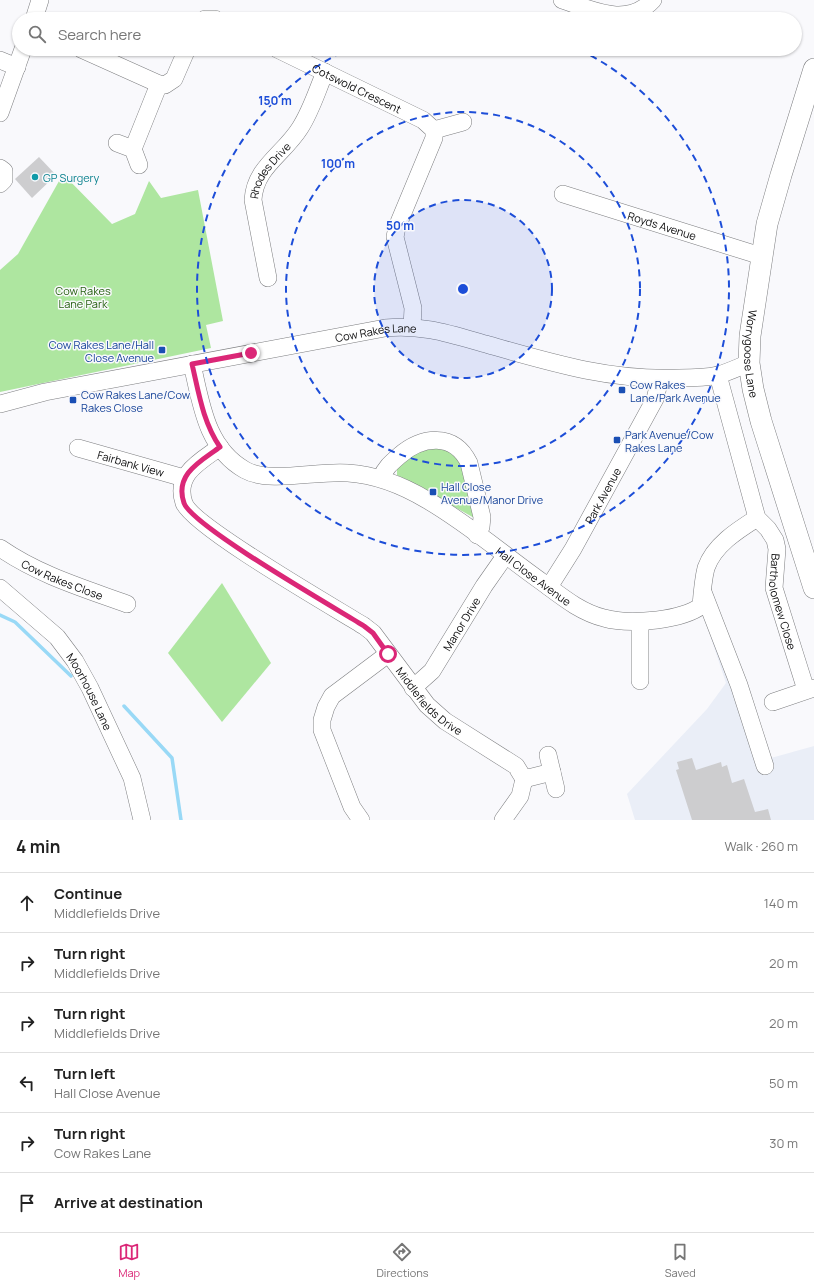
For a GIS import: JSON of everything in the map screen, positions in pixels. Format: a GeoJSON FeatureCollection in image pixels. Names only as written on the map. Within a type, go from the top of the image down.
{"type":"FeatureCollection","features":[{"type":"Feature","properties":{"kind":"main road","name":"Worrygoose Lane"},"geometry":{"type":"LineString","coordinates":[[814,69],[767,224],[750,336],[749,363],[752,389],[761,421],[814,588]]}},
{"type":"Feature","properties":{"kind":"street"},"geometry":{"type":"LineString","coordinates":[[36,12],[40,0]]}},
{"type":"Feature","properties":{"kind":"street"},"geometry":{"type":"LineString","coordinates":[[562,0],[601,12]]}},
{"type":"Feature","properties":{"kind":"street"},"geometry":{"type":"LineString","coordinates":[[636,12],[653,0]]}},
{"type":"Feature","properties":{"kind":"street"},"geometry":{"type":"LineString","coordinates":[[0,113],[21,56]]}},
{"type":"Feature","properties":{"kind":"street"},"geometry":{"type":"LineString","coordinates":[[97,56],[159,84],[165,85],[174,79],[184,56]]}},
{"type":"Feature","properties":{"kind":"street","name":"Cotswold Crescent"},"geometry":{"type":"LineString","coordinates":[[292,56],[423,120],[434,130]]}},
{"type":"Feature","properties":{"kind":"street"},"geometry":{"type":"LineString","coordinates":[[0,60],[17,67]]}},
{"type":"Feature","properties":{"kind":"street","name":"Rhodes Drive"},"geometry":{"type":"LineString","coordinates":[[268,278],[253,200],[253,189],[256,180],[263,170],[285,149],[300,128],[325,72]]}},
{"type":"Feature","properties":{"kind":"street"},"geometry":{"type":"LineString","coordinates":[[139,165],[133,149],[159,84]]}},
{"type":"Feature","properties":{"kind":"street"},"geometry":{"type":"LineString","coordinates":[[412,327],[413,308],[395,237],[397,227],[434,138],[434,130],[463,122]]}},
{"type":"Feature","properties":{"kind":"street"},"geometry":{"type":"LineString","coordinates":[[117,143],[133,149]]}},
{"type":"Feature","properties":{"kind":"street"},"geometry":{"type":"LineString","coordinates":[[0,168],[4,171],[4,180],[0,184]]}},
{"type":"Feature","properties":{"kind":"street","name":"Royds Avenue"},"geometry":{"type":"LineString","coordinates":[[563,194],[761,256]]}},
{"type":"Feature","properties":{"kind":"street","name":"Cow Rakes Lane"},"geometry":{"type":"LineString","coordinates":[[0,404],[45,392],[385,328],[428,328],[568,368],[613,376],[660,379],[718,375],[749,363]]}},
{"type":"Feature","properties":{"kind":"street","name":"Hall Close Avenue"},"geometry":{"type":"LineString","coordinates":[[192,364],[203,416],[210,433],[230,458],[245,470],[262,476],[347,473],[382,478],[402,486],[428,500],[586,612],[604,618],[640,622],[670,618],[694,611],[701,606],[707,567],[716,551],[729,536],[757,518]]}},
{"type":"Feature","properties":{"kind":"street"},"geometry":{"type":"LineString","coordinates":[[718,375],[757,518]]}},
{"type":"Feature","properties":{"kind":"street","name":"Park Avenue"},"geometry":{"type":"LineString","coordinates":[[549,587],[572,549],[655,399],[660,379]]}},
{"type":"Feature","properties":{"kind":"street"},"geometry":{"type":"LineString","coordinates":[[382,478],[388,465],[418,443],[437,439],[455,447],[466,456],[469,463],[482,517],[478,535]]}},
{"type":"Feature","properties":{"kind":"street"},"geometry":{"type":"LineString","coordinates":[[184,478],[188,471],[220,447]]}},
{"type":"Feature","properties":{"kind":"street","name":"Fairbank View"},"geometry":{"type":"LineString","coordinates":[[78,448],[184,478]]}},
{"type":"Feature","properties":{"kind":"street","name":"Middlefields Drive"},"geometry":{"type":"LineString","coordinates":[[184,478],[182,490],[184,503],[191,514],[231,544],[373,633],[427,705],[445,721],[516,766],[524,779]]}},
{"type":"Feature","properties":{"kind":"street","name":"Bartholomew Close"},"geometry":{"type":"LineString","coordinates":[[757,518],[768,529],[775,540],[777,549],[774,588],[810,689],[773,702]]}},
{"type":"Feature","properties":{"kind":"street","name":"Cow Rakes Close"},"geometry":{"type":"LineString","coordinates":[[0,548],[26,566],[46,575],[127,604]]}},
{"type":"Feature","properties":{"kind":"street","name":"Manor Drive"},"geometry":{"type":"LineString","coordinates":[[413,688],[432,671],[484,586],[505,556]]}},
{"type":"Feature","properties":{"kind":"street","name":"Moorhouse Lane"},"geometry":{"type":"LineString","coordinates":[[0,588],[57,637],[75,660],[90,688],[132,778],[142,820]]}},
{"type":"Feature","properties":{"kind":"street"},"geometry":{"type":"LineString","coordinates":[[702,592],[739,685],[765,766]]}},
{"type":"Feature","properties":{"kind":"street"},"geometry":{"type":"LineString","coordinates":[[640,622],[640,681]]}},
{"type":"Feature","properties":{"kind":"street"},"geometry":{"type":"LineString","coordinates":[[361,820],[352,807],[322,730],[322,720],[326,707],[332,696],[388,654]]}},
{"type":"Feature","properties":{"kind":"street"},"geometry":{"type":"LineString","coordinates":[[503,820],[520,796],[524,779],[550,764],[556,788]]}},
{"type":"Feature","properties":{"kind":"shaded area"},"geometry":{"type":"Polygon","coordinates":[[[727,633],[771,758],[814,746],[814,820],[635,820],[627,794],[707,709],[726,683],[711,638],[727,633]]]}},
{"type":"Feature","properties":{"kind":"green space","name":"Cow Rakes Lane Park"},"geometry":{"type":"Polygon","coordinates":[[[63,174],[112,224],[135,214],[149,181],[161,198],[198,190],[223,321],[206,325],[211,348],[0,392],[0,270],[18,254],[63,174]]]}},
{"type":"Feature","properties":{"kind":"green space"},"geometry":{"type":"Polygon","coordinates":[[[444,446],[464,464],[478,520],[397,475],[397,468],[411,453],[444,446]]]}},
{"type":"Feature","properties":{"kind":"green space"},"geometry":{"type":"Polygon","coordinates":[[[222,583],[271,663],[222,722],[168,653],[222,583]]]}},
{"type":"Feature","properties":{"kind":"building","name":"GP Surgery"},"geometry":{"type":"Polygon","coordinates":[[[39,157],[56,175],[32,198],[15,179],[39,157]]]}},
{"type":"Feature","properties":{"kind":"building"},"geometry":{"type":"Polygon","coordinates":[[[692,758],[696,770],[721,762],[722,767],[727,765],[732,783],[744,779],[755,812],[768,809],[771,820],[692,820],[676,770],[679,769],[677,762],[692,758]]]}},
{"type":"Feature","properties":{"kind":"waterway"},"geometry":{"type":"LineString","coordinates":[[0,615],[15,622],[71,676]]}},
{"type":"Feature","properties":{"kind":"waterway"},"geometry":{"type":"LineString","coordinates":[[124,706],[172,758],[181,820]]}},
{"type":"Feature","properties":{"kind":"place","name":"GP Surgery"},"geometry":{"type":"Point","coordinates":[35,177]}},
{"type":"Feature","properties":{"kind":"place","name":"Cow Rakes Lane/Hall Close Avenue"},"geometry":{"type":"Point","coordinates":[162,350]}},
{"type":"Feature","properties":{"kind":"place","name":"Cow Rakes Lane/Park Avenue"},"geometry":{"type":"Point","coordinates":[622,390]}},
{"type":"Feature","properties":{"kind":"place","name":"Cow Rakes Lane/Cow Rakes Close"},"geometry":{"type":"Point","coordinates":[73,400]}},
{"type":"Feature","properties":{"kind":"place","name":"Park Avenue/Cow Rakes Lane"},"geometry":{"type":"Point","coordinates":[617,440]}},
{"type":"Feature","properties":{"kind":"place","name":"Hall Close Avenue/Manor Drive"},"geometry":{"type":"Point","coordinates":[433,492]}},
{"type":"Feature","properties":{"kind":"route"},"geometry":{"type":"LineString","coordinates":[[251,353],[192,364],[203,416],[210,433],[220,447],[188,471],[184,478],[182,490],[184,503],[191,514],[231,544],[364,626],[373,633],[388,654]]}}]}
